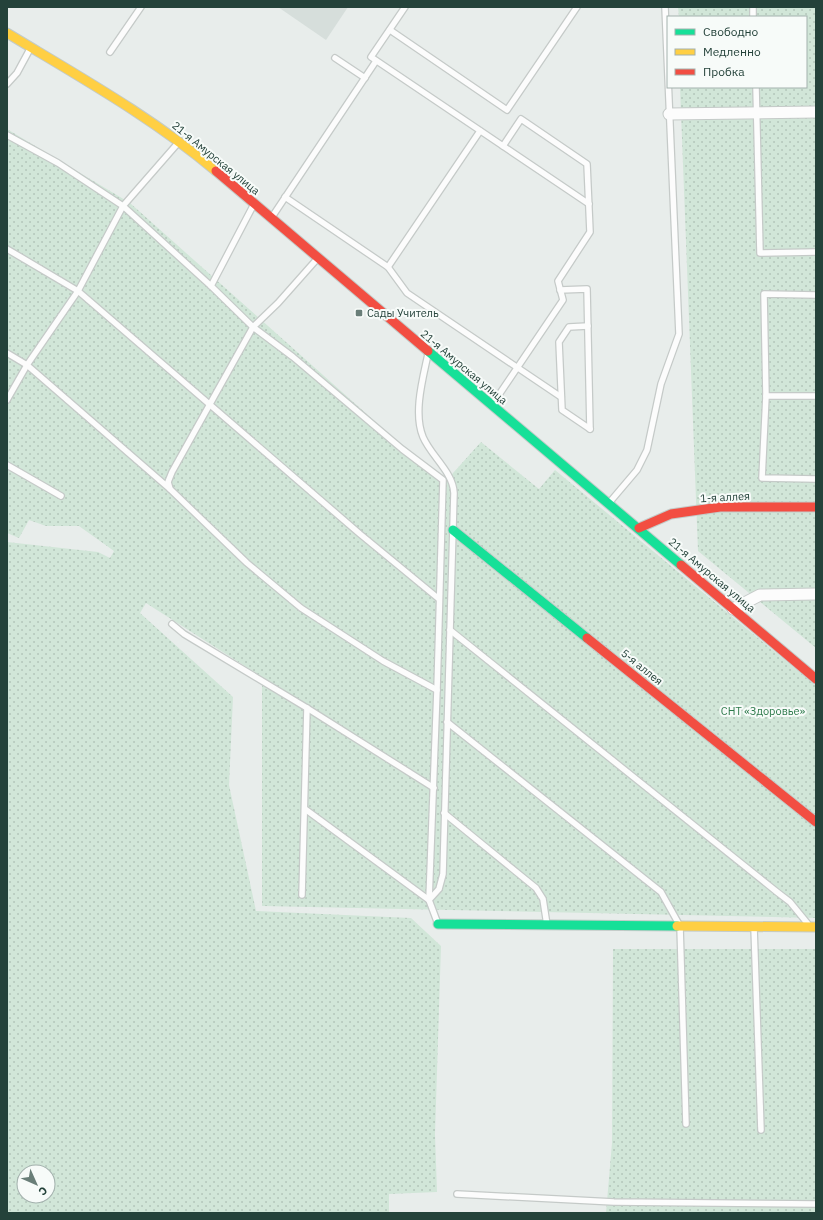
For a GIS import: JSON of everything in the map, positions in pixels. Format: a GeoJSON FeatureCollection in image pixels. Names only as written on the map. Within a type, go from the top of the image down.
{"type":"FeatureCollection","features":[{"type":"Feature","properties":{"kind":"main road","name":"21-я Амурская улица"},"geometry":{"type":"LineString","coordinates":[[7,33],[136,112],[179,142],[254,203],[429,353],[639,528],[816,680]]}},
{"type":"Feature","properties":{"kind":"main road","name":"1-я аллея"},"geometry":{"type":"LineString","coordinates":[[639,528],[670,514],[720,507],[816,507]]}},
{"type":"Feature","properties":{"kind":"main road","name":"5-я аллея"},"geometry":{"type":"LineString","coordinates":[[453,530],[816,822]]}},
{"type":"Feature","properties":{"kind":"main road"},"geometry":{"type":"LineString","coordinates":[[438,924],[625,924],[813,927]]}},
{"type":"Feature","properties":{"kind":"street"},"geometry":{"type":"LineString","coordinates":[[669,114],[816,112]]}},
{"type":"Feature","properties":{"kind":"street"},"geometry":{"type":"LineString","coordinates":[[733,609],[760,595],[816,594]]}},
{"type":"Feature","properties":{"kind":"lane"},"geometry":{"type":"LineString","coordinates":[[110,52],[141,7]]}},
{"type":"Feature","properties":{"kind":"lane"},"geometry":{"type":"LineString","coordinates":[[405,7],[371,58],[589,204]]}},
{"type":"Feature","properties":{"kind":"lane"},"geometry":{"type":"LineString","coordinates":[[390,30],[507,110],[577,7]]}},
{"type":"Feature","properties":{"kind":"lane"},"geometry":{"type":"LineString","coordinates":[[665,7],[667,60]]}},
{"type":"Feature","properties":{"kind":"lane"},"geometry":{"type":"LineString","coordinates":[[7,84],[17,73],[31,47]]}},
{"type":"Feature","properties":{"kind":"lane"},"geometry":{"type":"LineString","coordinates":[[335,58],[365,78]]}},
{"type":"Feature","properties":{"kind":"lane"},"geometry":{"type":"LineString","coordinates":[[271,218],[376,61]]}},
{"type":"Feature","properties":{"kind":"lane"},"geometry":{"type":"LineString","coordinates":[[609,503],[637,470],[647,450],[661,384],[679,334],[668,88]]}},
{"type":"Feature","properties":{"kind":"lane"},"geometry":{"type":"LineString","coordinates":[[756,88],[760,253],[816,252]]}},
{"type":"Feature","properties":{"kind":"lane"},"geometry":{"type":"LineString","coordinates":[[492,406],[563,300],[558,281],[590,232],[587,164],[521,119],[503,146]]}},
{"type":"Feature","properties":{"kind":"lane"},"geometry":{"type":"LineString","coordinates":[[388,267],[480,130]]}},
{"type":"Feature","properties":{"kind":"lane"},"geometry":{"type":"LineString","coordinates":[[7,135],[58,164],[123,206],[211,286],[253,327],[293,357],[402,449],[443,480],[434,788],[429,900],[438,924]]}},
{"type":"Feature","properties":{"kind":"lane"},"geometry":{"type":"LineString","coordinates":[[7,400],[27,365],[78,291],[123,206],[179,142]]}},
{"type":"Feature","properties":{"kind":"lane"},"geometry":{"type":"LineString","coordinates":[[285,197],[388,267],[407,293],[561,397]]}},
{"type":"Feature","properties":{"kind":"lane"},"geometry":{"type":"LineString","coordinates":[[211,286],[254,203]]}},
{"type":"Feature","properties":{"kind":"lane"},"geometry":{"type":"LineString","coordinates":[[7,249],[78,291],[360,534],[440,598]]}},
{"type":"Feature","properties":{"kind":"lane"},"geometry":{"type":"LineString","coordinates":[[170,489],[168,482],[172,472],[253,327],[278,303],[319,258]]}},
{"type":"Feature","properties":{"kind":"lane"},"geometry":{"type":"LineString","coordinates":[[560,290],[587,289],[588,326],[590,429],[562,410],[559,342],[569,327],[588,326]]}},
{"type":"Feature","properties":{"kind":"lane"},"geometry":{"type":"LineString","coordinates":[[816,295],[764,294],[766,396],[762,478],[816,479]]}},
{"type":"Feature","properties":{"kind":"lane"},"geometry":{"type":"LineString","coordinates":[[429,353],[419,408],[423,436],[454,483],[442,883],[439,889],[429,900]]}},
{"type":"Feature","properties":{"kind":"lane"},"geometry":{"type":"LineString","coordinates":[[7,354],[27,365],[170,489],[247,563],[301,608],[384,661],[437,690]]}},
{"type":"Feature","properties":{"kind":"lane"},"geometry":{"type":"LineString","coordinates":[[766,396],[816,396]]}},
{"type":"Feature","properties":{"kind":"lane"},"geometry":{"type":"LineString","coordinates":[[7,465],[61,496]]}},
{"type":"Feature","properties":{"kind":"lane"},"geometry":{"type":"LineString","coordinates":[[172,624],[184,634],[307,708],[434,788]]}},
{"type":"Feature","properties":{"kind":"lane"},"geometry":{"type":"LineString","coordinates":[[450,630],[782,895],[813,927]]}},
{"type":"Feature","properties":{"kind":"lane"},"geometry":{"type":"LineString","coordinates":[[302,895],[307,708]]}},
{"type":"Feature","properties":{"kind":"lane"},"geometry":{"type":"LineString","coordinates":[[447,722],[660,892],[680,926],[686,1124]]}},
{"type":"Feature","properties":{"kind":"lane"},"geometry":{"type":"LineString","coordinates":[[305,809],[429,900]]}},
{"type":"Feature","properties":{"kind":"lane"},"geometry":{"type":"LineString","coordinates":[[444,813],[536,888],[543,899],[548,925]]}},
{"type":"Feature","properties":{"kind":"lane"},"geometry":{"type":"LineString","coordinates":[[754,927],[761,1130]]}},
{"type":"Feature","properties":{"kind":"lane"},"geometry":{"type":"LineString","coordinates":[[456,1194],[614,1202],[816,1204]]}},
{"type":"Feature","properties":{"kind":"shaded area"},"geometry":{"type":"Polygon","coordinates":[[[278,7],[348,7],[326,40],[278,7]]]}},
{"type":"Feature","properties":{"kind":"green space"},"geometry":{"type":"Polygon","coordinates":[[[678,7],[816,7],[816,648],[698,551],[680,88],[807,88],[807,16],[679,16],[678,7]]]}},
{"type":"Feature","properties":{"kind":"green space","name":"СНТ «Здоровье»"},"geometry":{"type":"Polygon","coordinates":[[[7,129],[130,203],[444,483],[481,442],[539,489],[555,470],[816,686],[816,918],[262,906],[262,677],[146,603],[140,613],[233,697],[229,785],[256,911],[411,918],[441,946],[435,1134],[437,1192],[389,1194],[389,1213],[7,1213],[7,542],[98,552],[110,558],[114,551],[79,526],[46,526],[29,520],[19,538],[7,533],[7,129]]]}},
{"type":"Feature","properties":{"kind":"green space"},"geometry":{"type":"Polygon","coordinates":[[[613,949],[816,949],[816,1213],[606,1213],[612,1143],[613,949]]]}},
{"type":"Feature","properties":{"kind":"traffic: fast"},"geometry":{"type":"LineString","coordinates":[[428,351],[681,565]]}},
{"type":"Feature","properties":{"kind":"traffic: fast"},"geometry":{"type":"LineString","coordinates":[[453,530],[587,638]]}},
{"type":"Feature","properties":{"kind":"traffic: fast"},"geometry":{"type":"LineString","coordinates":[[438,924],[677,926]]}},
{"type":"Feature","properties":{"kind":"traffic: slow"},"geometry":{"type":"LineString","coordinates":[[7,33],[140,115],[192,151],[216,171]]}},
{"type":"Feature","properties":{"kind":"traffic: slow"},"geometry":{"type":"LineString","coordinates":[[677,926],[816,927]]}},
{"type":"Feature","properties":{"kind":"traffic: jam"},"geometry":{"type":"LineString","coordinates":[[216,171],[428,351]]}},
{"type":"Feature","properties":{"kind":"traffic: jam"},"geometry":{"type":"LineString","coordinates":[[639,528],[671,514],[720,507],[816,507]]}},
{"type":"Feature","properties":{"kind":"traffic: jam"},"geometry":{"type":"LineString","coordinates":[[681,565],[816,679]]}},
{"type":"Feature","properties":{"kind":"traffic: jam"},"geometry":{"type":"LineString","coordinates":[[587,638],[816,822]]}},
{"type":"Feature","properties":{"kind":"place","name":"Сады Учитель"},"geometry":{"type":"Point","coordinates":[359,313]}}]}
